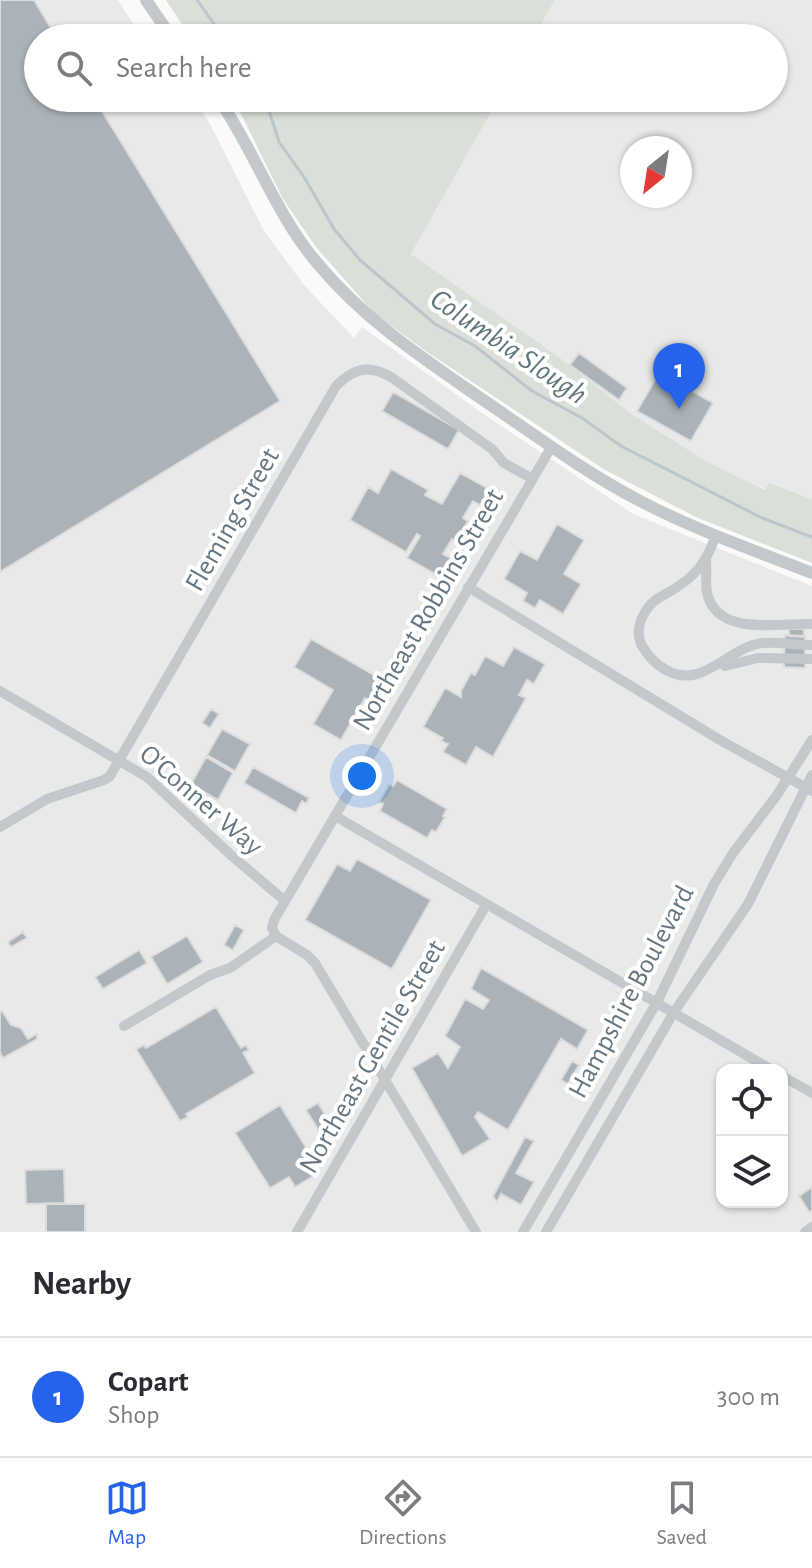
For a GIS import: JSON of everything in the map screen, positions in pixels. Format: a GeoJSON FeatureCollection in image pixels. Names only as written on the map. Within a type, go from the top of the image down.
{"type":"FeatureCollection","features":[{"type":"Feature","properties":{"kind":"street"},"geometry":{"type":"LineString","coordinates":[[146,0],[162,24]]}},
{"type":"Feature","properties":{"kind":"street"},"geometry":{"type":"LineString","coordinates":[[227,112],[287,222],[316,262],[349,299],[396,340],[635,499],[812,573]]}},
{"type":"Feature","properties":{"kind":"street","name":"Fleming Street"},"geometry":{"type":"LineString","coordinates":[[0,827],[47,799],[104,780],[120,760],[336,386],[347,375],[366,368],[391,377],[492,449],[504,463],[531,478]]}},
{"type":"Feature","properties":{"kind":"street","name":"Northeast Robbins Street"},"geometry":{"type":"LineString","coordinates":[[276,936],[272,928],[274,920],[552,446]]}},
{"type":"Feature","properties":{"kind":"street"},"geometry":{"type":"LineString","coordinates":[[716,535],[706,561],[690,578],[649,606],[641,618],[640,641],[649,657],[671,673],[689,676],[758,658],[812,659]]}},
{"type":"Feature","properties":{"kind":"street"},"geometry":{"type":"LineString","coordinates":[[706,561],[707,592],[712,606],[722,616],[734,623],[748,625],[812,624]]}},
{"type":"Feature","properties":{"kind":"street"},"geometry":{"type":"LineString","coordinates":[[468,587],[720,740],[808,789]]}},
{"type":"Feature","properties":{"kind":"street"},"geometry":{"type":"LineString","coordinates":[[708,671],[761,643],[812,645]]}},
{"type":"Feature","properties":{"kind":"street","name":"O'Conner Way"},"geometry":{"type":"LineString","coordinates":[[0,691],[147,777],[242,866],[285,901]]}},
{"type":"Feature","properties":{"kind":"street","name":"Hampshire Boulevard"},"geometry":{"type":"LineString","coordinates":[[523,1232],[657,1002],[714,884],[812,740]]}},
{"type":"Feature","properties":{"kind":"street","name":"Hampshire Boulevard"},"geometry":{"type":"LineString","coordinates":[[546,1232],[674,1012],[748,904],[808,789],[812,775]]}},
{"type":"Feature","properties":{"kind":"street"},"geometry":{"type":"LineString","coordinates":[[335,816],[762,1064]]}},
{"type":"Feature","properties":{"kind":"street","name":"Northeast Gentile Street"},"geometry":{"type":"LineString","coordinates":[[297,1232],[486,905]]}},
{"type":"Feature","properties":{"kind":"street"},"geometry":{"type":"LineString","coordinates":[[124,1026],[210,975],[230,968],[276,936],[315,963],[476,1232]]}},
{"type":"Feature","properties":{"kind":"street"},"geometry":{"type":"LineString","coordinates":[[788,1079],[812,1093]]}},
{"type":"Feature","properties":{"kind":"street"},"geometry":{"type":"LineString","coordinates":[[805,1232],[812,1227]]}},
{"type":"Feature","properties":{"kind":"shaded area"},"geometry":{"type":"Polygon","coordinates":[[[0,0],[118,0],[133,24],[24,24],[24,112],[202,112],[264,231],[304,285],[354,338],[362,327],[482,413],[633,514],[812,586],[812,1232],[0,1232],[0,0]]]}},
{"type":"Feature","properties":{"kind":"shaded area"},"geometry":{"type":"Polygon","coordinates":[[[166,0],[555,0],[541,24],[182,24],[166,0]]]}},
{"type":"Feature","properties":{"kind":"shaded area"},"geometry":{"type":"Polygon","coordinates":[[[555,0],[812,0],[812,499],[769,483],[766,490],[708,462],[633,415],[559,357],[411,254],[491,112],[788,112],[788,24],[541,24],[555,0]]]}},
{"type":"Feature","properties":{"kind":"shaded area"},"geometry":{"type":"Polygon","coordinates":[[[240,112],[491,112],[411,254],[559,357],[633,415],[708,462],[765,490],[769,483],[812,499],[812,563],[698,518],[605,470],[427,352],[374,313],[316,247],[283,199],[240,112]]]}},
{"type":"Feature","properties":{"kind":"building"},"geometry":{"type":"Polygon","coordinates":[[[0,0],[34,0],[49,24],[24,24],[24,112],[103,112],[280,401],[0,572],[0,0]]]}},
{"type":"Feature","properties":{"kind":"building"},"geometry":{"type":"Polygon","coordinates":[[[579,353],[627,388],[619,400],[570,365],[579,353]]]}},
{"type":"Feature","properties":{"kind":"building"},"geometry":{"type":"Polygon","coordinates":[[[659,373],[713,403],[691,441],[637,411],[659,373]]]}},
{"type":"Feature","properties":{"kind":"building"},"geometry":{"type":"Polygon","coordinates":[[[393,392],[459,430],[448,449],[382,411],[393,392]]]}},
{"type":"Feature","properties":{"kind":"building"},"geometry":{"type":"Polygon","coordinates":[[[391,469],[428,490],[425,495],[442,504],[460,473],[496,493],[487,509],[473,501],[463,518],[468,521],[456,542],[452,539],[443,554],[457,562],[446,580],[407,558],[420,536],[417,534],[406,552],[350,520],[368,487],[378,493],[391,469]]]}},
{"type":"Feature","properties":{"kind":"building"},"geometry":{"type":"Polygon","coordinates":[[[557,524],[584,540],[564,574],[581,584],[563,614],[540,600],[535,608],[523,601],[527,593],[504,579],[520,551],[537,560],[557,524]]]}},
{"type":"Feature","properties":{"kind":"building"},"geometry":{"type":"Polygon","coordinates":[[[789,629],[804,629],[804,637],[789,636],[789,629]]]}},
{"type":"Feature","properties":{"kind":"building"},"geometry":{"type":"Polygon","coordinates":[[[785,635],[805,636],[805,668],[784,667],[785,635]]]}},
{"type":"Feature","properties":{"kind":"building"},"geometry":{"type":"Polygon","coordinates":[[[311,639],[386,682],[374,703],[365,698],[341,740],[313,724],[333,690],[294,667],[311,639]]]}},
{"type":"Feature","properties":{"kind":"building"},"geometry":{"type":"Polygon","coordinates":[[[514,647],[545,664],[534,684],[527,680],[519,695],[526,698],[493,757],[476,747],[466,765],[443,752],[448,744],[423,727],[445,688],[461,697],[471,673],[475,675],[485,656],[503,666],[514,647]]]}},
{"type":"Feature","properties":{"kind":"building"},"geometry":{"type":"Polygon","coordinates":[[[211,709],[219,714],[210,728],[202,723],[211,709]]]}},
{"type":"Feature","properties":{"kind":"building"},"geometry":{"type":"Polygon","coordinates":[[[222,729],[250,744],[235,771],[207,755],[222,729]]]}},
{"type":"Feature","properties":{"kind":"building"},"geometry":{"type":"Polygon","coordinates":[[[206,757],[233,773],[218,800],[191,784],[206,757]]]}},
{"type":"Feature","properties":{"kind":"building"},"geometry":{"type":"Polygon","coordinates":[[[253,767],[309,798],[306,804],[302,801],[296,813],[244,783],[253,767]]]}},
{"type":"Feature","properties":{"kind":"building"},"geometry":{"type":"Polygon","coordinates":[[[397,780],[447,809],[436,832],[432,830],[427,838],[380,811],[383,804],[379,802],[389,784],[393,786],[397,780]]]}},
{"type":"Feature","properties":{"kind":"building"},"geometry":{"type":"Polygon","coordinates":[[[189,787],[209,797],[204,806],[184,796],[189,787]]]}},
{"type":"Feature","properties":{"kind":"building"},"geometry":{"type":"Polygon","coordinates":[[[357,859],[431,900],[392,969],[305,920],[337,864],[350,871],[357,859]]]}},
{"type":"Feature","properties":{"kind":"building"},"geometry":{"type":"Polygon","coordinates":[[[235,925],[244,930],[233,950],[224,945],[235,925]]]}},
{"type":"Feature","properties":{"kind":"building"},"geometry":{"type":"Polygon","coordinates":[[[23,932],[27,938],[11,947],[8,942],[23,932]]]}},
{"type":"Feature","properties":{"kind":"building"},"geometry":{"type":"Polygon","coordinates":[[[187,936],[203,962],[167,984],[151,957],[187,936]]]}},
{"type":"Feature","properties":{"kind":"building"},"geometry":{"type":"Polygon","coordinates":[[[139,950],[147,963],[103,989],[95,977],[139,950]]]}},
{"type":"Feature","properties":{"kind":"building"},"geometry":{"type":"Polygon","coordinates":[[[481,968],[588,1030],[577,1049],[561,1039],[508,1130],[478,1112],[475,1117],[490,1139],[462,1156],[412,1068],[438,1053],[448,1068],[460,1047],[445,1036],[465,999],[483,1009],[489,1000],[471,989],[481,968]]]}},
{"type":"Feature","properties":{"kind":"building"},"geometry":{"type":"Polygon","coordinates":[[[216,1007],[241,1048],[246,1045],[249,1050],[243,1053],[255,1073],[186,1114],[188,1117],[180,1121],[136,1049],[144,1045],[146,1048],[216,1007]]]}},
{"type":"Feature","properties":{"kind":"building"},"geometry":{"type":"Polygon","coordinates":[[[2,1011],[11,1025],[21,1028],[28,1039],[37,1034],[37,1039],[3,1058],[0,1053],[2,1011]]]}},
{"type":"Feature","properties":{"kind":"building"},"geometry":{"type":"Polygon","coordinates":[[[572,1061],[579,1065],[568,1084],[561,1080],[572,1061]]]}},
{"type":"Feature","properties":{"kind":"building"},"geometry":{"type":"Polygon","coordinates":[[[318,1103],[334,1129],[322,1136],[306,1110],[318,1103]]]}},
{"type":"Feature","properties":{"kind":"building"},"geometry":{"type":"Polygon","coordinates":[[[280,1105],[316,1164],[312,1166],[317,1174],[295,1187],[289,1177],[270,1188],[235,1133],[280,1105]]]}},
{"type":"Feature","properties":{"kind":"building"},"geometry":{"type":"Polygon","coordinates":[[[525,1137],[534,1141],[516,1173],[534,1182],[521,1205],[501,1194],[497,1202],[493,1196],[525,1137]]]}},
{"type":"Feature","properties":{"kind":"building"},"geometry":{"type":"Polygon","coordinates":[[[64,1169],[65,1203],[26,1204],[25,1170],[64,1169]]]}},
{"type":"Feature","properties":{"kind":"building"},"geometry":{"type":"Polygon","coordinates":[[[812,1187],[812,1210],[809,1212],[799,1196],[812,1187]]]}},
{"type":"Feature","properties":{"kind":"building"},"geometry":{"type":"Polygon","coordinates":[[[46,1204],[85,1204],[85,1232],[46,1232],[46,1204]]]}},
{"type":"Feature","properties":{"kind":"waterway","name":"Columbia Slough"},"geometry":{"type":"LineString","coordinates":[[197,0],[214,24]]}},
{"type":"Feature","properties":{"kind":"waterway","name":"Columbia Slough"},"geometry":{"type":"LineString","coordinates":[[269,112],[279,142],[304,177],[334,229],[360,260],[435,324],[475,346],[532,391],[582,418],[621,446],[762,518],[812,537]]}},
{"type":"Feature","properties":{"kind":"place","name":"Copart"},"geometry":{"type":"Point","coordinates":[679,409]}}]}
